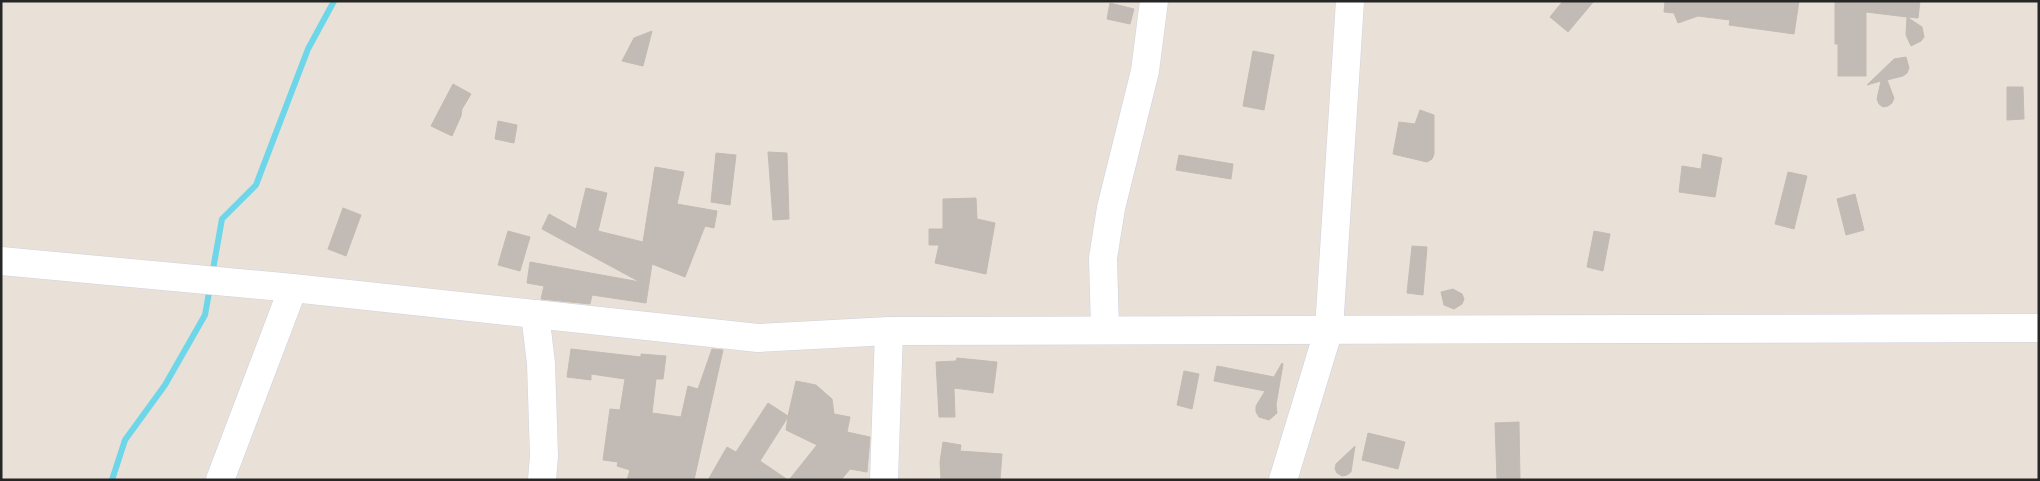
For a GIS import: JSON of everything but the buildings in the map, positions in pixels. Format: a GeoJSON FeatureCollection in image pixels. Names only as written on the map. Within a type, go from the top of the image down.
{"type":"FeatureCollection","features":[{"type":"Feature","properties":{"kind":"street"},"geometry":{"type":"LineString","coordinates":[[1105,330],[1103,258],[1111,208],[1145,71],[1154,1]]}},
{"type":"Feature","properties":{"kind":"street"},"geometry":{"type":"LineString","coordinates":[[1283,480],[1329,329],[1350,1]]}},
{"type":"Feature","properties":{"kind":"street"},"geometry":{"type":"LineString","coordinates":[[1,261],[293,288],[758,338],[889,331],[2039,328]]}},
{"type":"Feature","properties":{"kind":"street"},"geometry":{"type":"LineString","coordinates":[[220,480],[293,288]]}},
{"type":"Feature","properties":{"kind":"street"},"geometry":{"type":"LineString","coordinates":[[535,314],[540,363],[544,456],[542,480]]}},
{"type":"Feature","properties":{"kind":"street"},"geometry":{"type":"LineString","coordinates":[[884,480],[889,331]]}},
{"type":"Feature","properties":{"kind":"waterway"},"geometry":{"type":"LineString","coordinates":[[212,275],[222,219],[256,185],[308,49],[334,1]]}},
{"type":"Feature","properties":{"kind":"waterway"},"geometry":{"type":"LineString","coordinates":[[112,480],[125,440],[165,385],[205,315],[210,287]]}}]}
